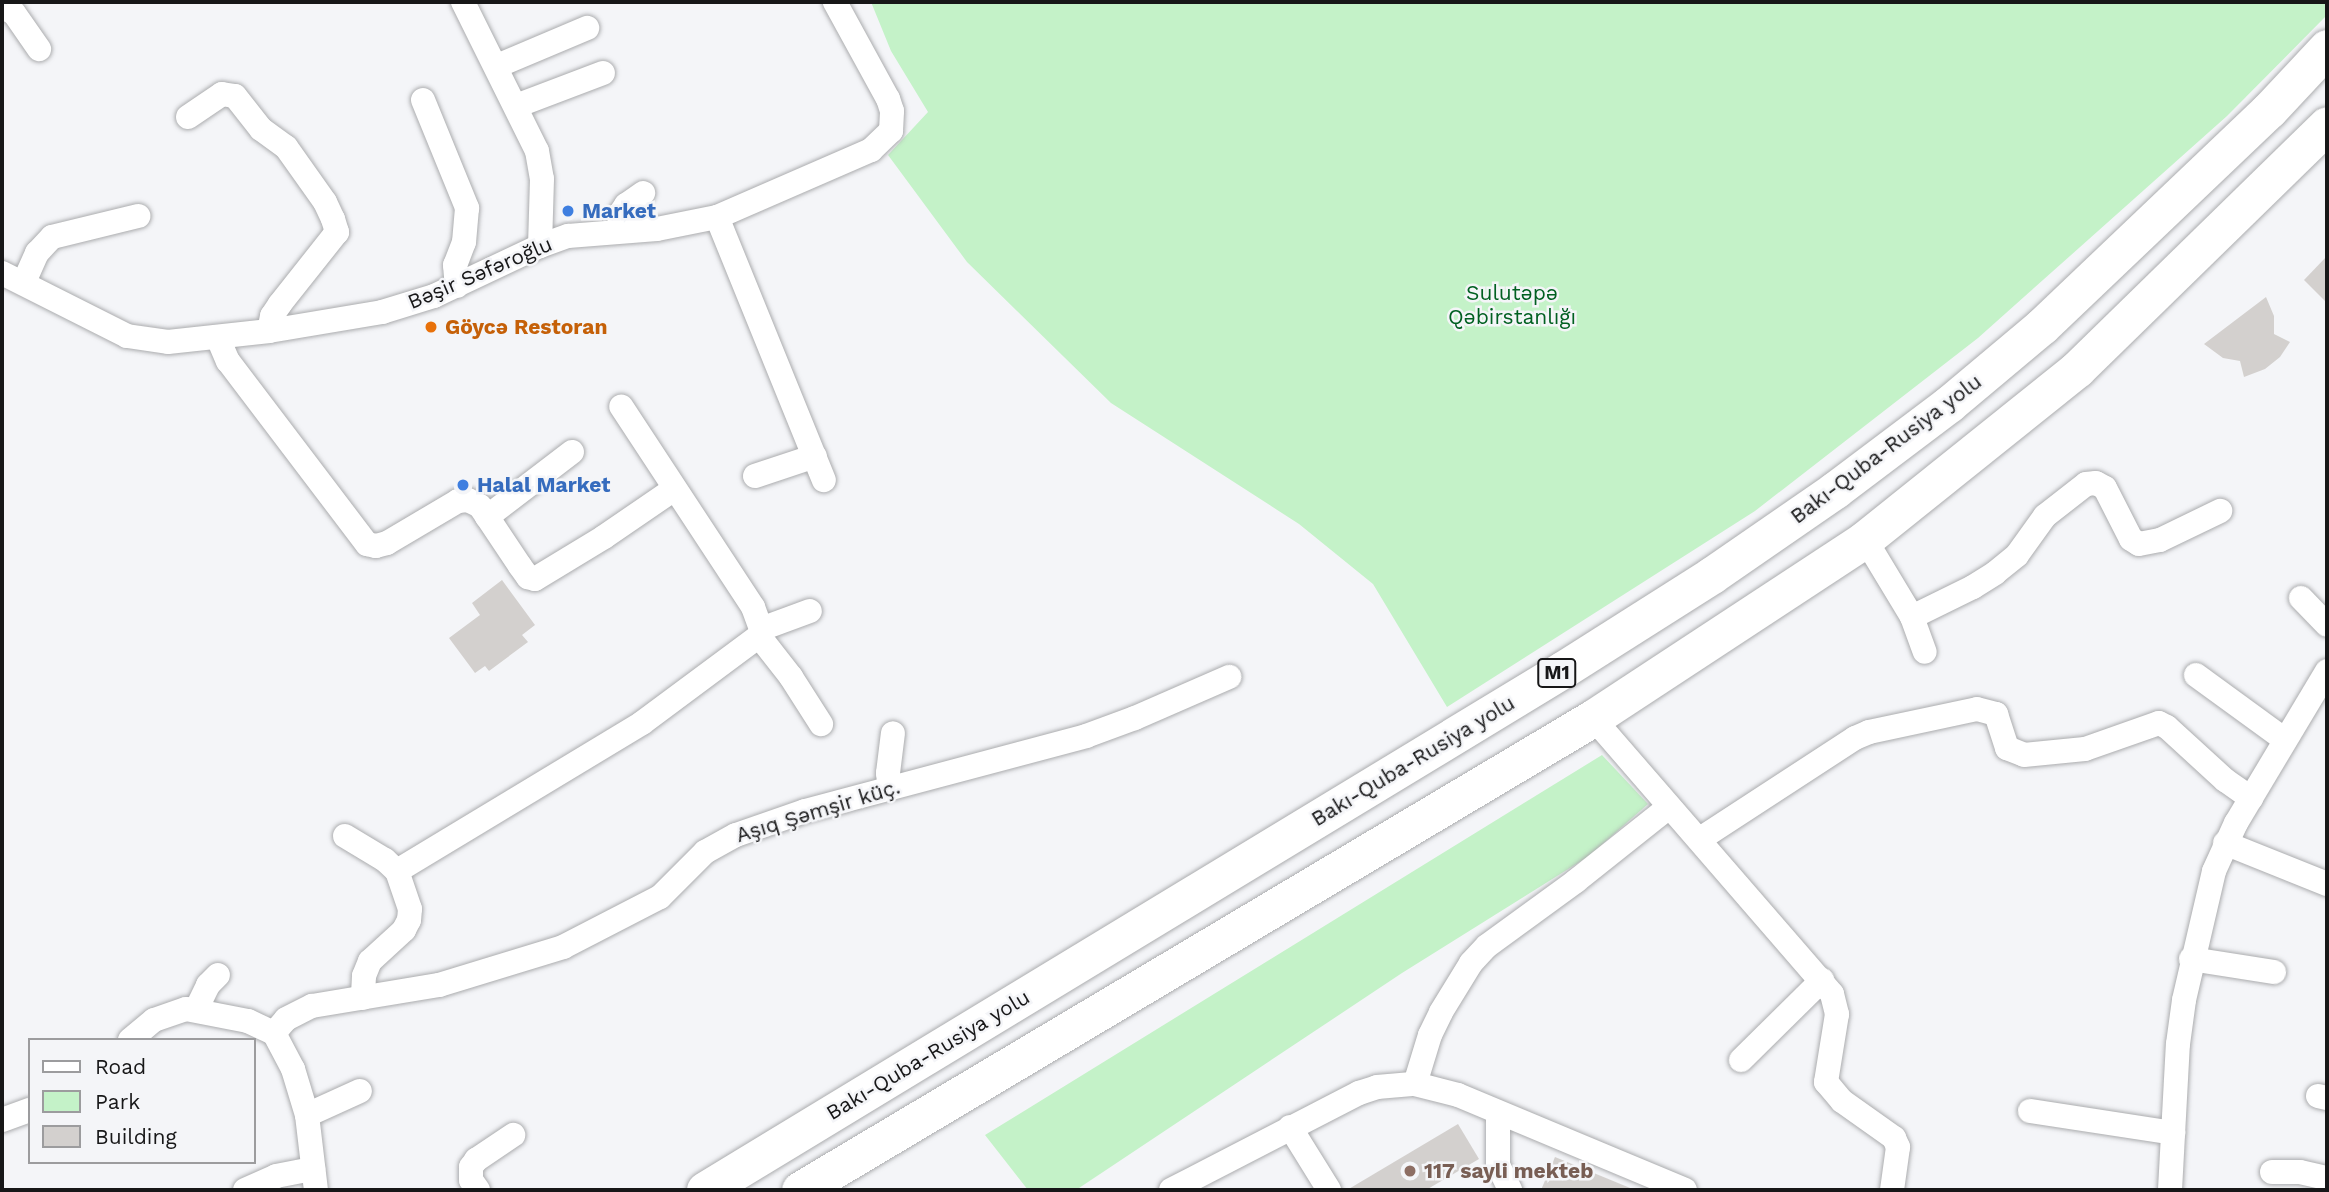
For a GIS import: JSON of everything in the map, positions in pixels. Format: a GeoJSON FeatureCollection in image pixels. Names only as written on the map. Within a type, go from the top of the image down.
{"type":"FeatureCollection","features":[{"type":"Feature","properties":{"kind":"highway","name":"Bakı-Quba-Rusiya yolu"},"geometry":{"type":"LineString","coordinates":[[705,1190],[1563,669],[1712,575],[1836,490],[1948,404],[2042,326],[2260,120],[2327,48]]}},
{"type":"Feature","properties":{"kind":"highway"},"geometry":{"type":"LineString","coordinates":[[800,1190],[1593,719],[1865,539],[2077,369],[2327,125]]}},
{"type":"Feature","properties":{"kind":"highway"},"geometry":{"type":"LineString","coordinates":[[811,1190],[846,1163]]}},
{"type":"Feature","properties":{"kind":"street"},"geometry":{"type":"LineString","coordinates":[[463,2],[498,66],[537,151],[542,167],[540,246]]}},
{"type":"Feature","properties":{"kind":"street","name":"Bəşir Səfəroğlu"},"geometry":{"type":"LineString","coordinates":[[13,277],[127,336],[168,342],[218,338],[382,313],[457,286],[540,246],[568,236],[657,229],[717,217],[871,150],[891,131],[892,111],[835,2]]}},
{"type":"Feature","properties":{"kind":"street"},"geometry":{"type":"LineString","coordinates":[[2,7],[14,13],[39,49]]}},
{"type":"Feature","properties":{"kind":"street"},"geometry":{"type":"LineString","coordinates":[[498,66],[587,28]]}},
{"type":"Feature","properties":{"kind":"street"},"geometry":{"type":"LineString","coordinates":[[516,106],[603,73]]}},
{"type":"Feature","properties":{"kind":"street"},"geometry":{"type":"LineString","coordinates":[[188,117],[222,94],[235,96],[261,129],[286,147],[325,202],[333,219],[337,232],[279,304],[272,316],[270,331]]}},
{"type":"Feature","properties":{"kind":"street"},"geometry":{"type":"LineString","coordinates":[[423,100],[467,208],[464,242],[455,265],[457,286]]}},
{"type":"Feature","properties":{"kind":"street"},"geometry":{"type":"LineString","coordinates":[[619,231],[620,214],[626,205],[643,193]]}},
{"type":"Feature","properties":{"kind":"street"},"geometry":{"type":"LineString","coordinates":[[13,277],[52,237],[138,216]]}},
{"type":"Feature","properties":{"kind":"street"},"geometry":{"type":"LineString","coordinates":[[717,217],[824,480]]}},
{"type":"Feature","properties":{"kind":"street"},"geometry":{"type":"LineString","coordinates":[[218,338],[228,361],[367,544],[376,546],[387,543],[458,501],[475,501],[528,577],[535,579],[604,537],[674,489]]}},
{"type":"Feature","properties":{"kind":"street"},"geometry":{"type":"LineString","coordinates":[[621,406],[753,607],[760,632],[821,724]]}},
{"type":"Feature","properties":{"kind":"street"},"geometry":{"type":"LineString","coordinates":[[487,517],[572,452]]}},
{"type":"Feature","properties":{"kind":"street"},"geometry":{"type":"LineString","coordinates":[[755,477],[815,456]]}},
{"type":"Feature","properties":{"kind":"street"},"geometry":{"type":"LineString","coordinates":[[1912,617],[1995,573],[2017,555],[2045,516],[2086,484],[2096,482],[2105,488],[2131,539],[2138,544],[2160,540],[2220,511]]}},
{"type":"Feature","properties":{"kind":"street"},"geometry":{"type":"LineString","coordinates":[[1865,539],[1912,617],[1925,652]]}},
{"type":"Feature","properties":{"kind":"street"},"geometry":{"type":"LineString","coordinates":[[2301,598],[2327,625]]}},
{"type":"Feature","properties":{"kind":"street"},"geometry":{"type":"LineString","coordinates":[[397,871],[642,723],[760,632],[810,611]]}},
{"type":"Feature","properties":{"kind":"street"},"geometry":{"type":"LineString","coordinates":[[2170,1190],[2178,1044],[2191,959],[2214,871],[2225,843],[2327,671]]}},
{"type":"Feature","properties":{"kind":"street"},"geometry":{"type":"LineString","coordinates":[[2196,675],[2285,740]]}},
{"type":"Feature","properties":{"kind":"street","name":"Aşıq Şəmşir küç."},"geometry":{"type":"LineString","coordinates":[[274,1033],[292,1015],[312,1006],[439,985],[563,947],[660,897],[717,843],[805,811],[1086,736],[1229,677]]}},
{"type":"Feature","properties":{"kind":"street"},"geometry":{"type":"LineString","coordinates":[[1700,839],[1855,738],[1977,709],[1996,715],[2007,748],[2024,755],[2085,749],[2159,723],[2167,727],[2225,780],[2251,798]]}},
{"type":"Feature","properties":{"kind":"street"},"geometry":{"type":"LineString","coordinates":[[1593,719],[1832,994],[1837,1014],[1826,1082],[1842,1101],[1894,1138],[1898,1147],[1892,1190]]}},
{"type":"Feature","properties":{"kind":"street"},"geometry":{"type":"LineString","coordinates":[[890,788],[888,773],[893,733]]}},
{"type":"Feature","properties":{"kind":"street"},"geometry":{"type":"LineString","coordinates":[[1415,1084],[1430,1035],[1471,963],[1487,946],[1576,881],[1669,807]]}},
{"type":"Feature","properties":{"kind":"street"},"geometry":{"type":"LineString","coordinates":[[345,836],[385,860],[397,871],[410,909],[404,930],[370,961],[364,976],[363,998]]}},
{"type":"Feature","properties":{"kind":"street"},"geometry":{"type":"LineString","coordinates":[[2225,843],[2327,884]]}},
{"type":"Feature","properties":{"kind":"street"},"geometry":{"type":"LineString","coordinates":[[2191,959],[2274,972]]}},
{"type":"Feature","properties":{"kind":"street"},"geometry":{"type":"LineString","coordinates":[[196,1010],[201,996],[218,975]]}},
{"type":"Feature","properties":{"kind":"street"},"geometry":{"type":"LineString","coordinates":[[1741,1060],[1822,980]]}},
{"type":"Feature","properties":{"kind":"street"},"geometry":{"type":"LineString","coordinates":[[132,1038],[154,1020],[172,1012],[196,1010],[248,1021],[274,1033],[293,1069],[307,1115],[314,1179],[276,1176],[245,1190]]}},
{"type":"Feature","properties":{"kind":"street"},"geometry":{"type":"LineString","coordinates":[[1177,1189],[1290,1127],[1359,1093],[1377,1087],[1415,1084],[1436,1088],[1685,1190]]}},
{"type":"Feature","properties":{"kind":"street"},"geometry":{"type":"LineString","coordinates":[[307,1115],[360,1091]]}},
{"type":"Feature","properties":{"kind":"street"},"geometry":{"type":"LineString","coordinates":[[2,1120],[28,1111]]}},
{"type":"Feature","properties":{"kind":"street"},"geometry":{"type":"LineString","coordinates":[[2030,1111],[2173,1133]]}},
{"type":"Feature","properties":{"kind":"street"},"geometry":{"type":"LineString","coordinates":[[1498,1113],[1497,1164],[1510,1190]]}},
{"type":"Feature","properties":{"kind":"street"},"geometry":{"type":"LineString","coordinates":[[1290,1127],[1329,1190]]}},
{"type":"Feature","properties":{"kind":"street"},"geometry":{"type":"LineString","coordinates":[[478,1190],[471,1180],[471,1167],[476,1160],[513,1135]]}},
{"type":"Feature","properties":{"kind":"street"},"geometry":{"type":"LineString","coordinates":[[2272,1172],[2300,1172],[2327,1178]]}},
{"type":"Feature","properties":{"kind":"green space","name":"Sulutəpə Qəbirstanlığı"},"geometry":{"type":"Polygon","coordinates":[[[871,2],[2327,2],[2327,15],[2227,116],[1978,338],[1755,511],[1447,707],[1373,584],[1299,524],[1111,403],[967,262],[888,155],[928,112],[891,51],[871,2]]]}},
{"type":"Feature","properties":{"kind":"green space"},"geometry":{"type":"Polygon","coordinates":[[[1602,755],[1648,804],[1589,856],[1402,973],[1076,1190],[1028,1190],[985,1135],[1602,755]]]}},
{"type":"Feature","properties":{"kind":"building"},"geometry":{"type":"Polygon","coordinates":[[[2327,256],[2327,303],[2304,280],[2327,256]]]}},
{"type":"Feature","properties":{"kind":"building"},"geometry":{"type":"Polygon","coordinates":[[[2266,297],[2274,316],[2274,334],[2290,342],[2280,357],[2265,369],[2244,377],[2240,361],[2223,358],[2204,344],[2266,297]]]}},
{"type":"Feature","properties":{"kind":"building"},"geometry":{"type":"Polygon","coordinates":[[[502,580],[535,625],[522,635],[528,642],[489,671],[485,666],[475,673],[449,638],[480,615],[472,603],[502,580]]]}},
{"type":"Feature","properties":{"kind":"building"},"geometry":{"type":"Polygon","coordinates":[[[1458,1124],[1479,1159],[1426,1190],[1347,1190],[1458,1124]]]}},
{"type":"Feature","properties":{"kind":"building"},"geometry":{"type":"Polygon","coordinates":[[[1555,1157],[1635,1190],[1541,1190],[1555,1157]]]}},
{"type":"Feature","properties":{"kind":"place","name":"Market"},"geometry":{"type":"Point","coordinates":[568,211]}},
{"type":"Feature","properties":{"kind":"place","name":"Göycə Restoran"},"geometry":{"type":"Point","coordinates":[431,327]}},
{"type":"Feature","properties":{"kind":"place","name":"Halal Market"},"geometry":{"type":"Point","coordinates":[463,485]}},
{"type":"Feature","properties":{"kind":"place","name":"117 sayli mekteb"},"geometry":{"type":"Point","coordinates":[1410,1171]}}]}
